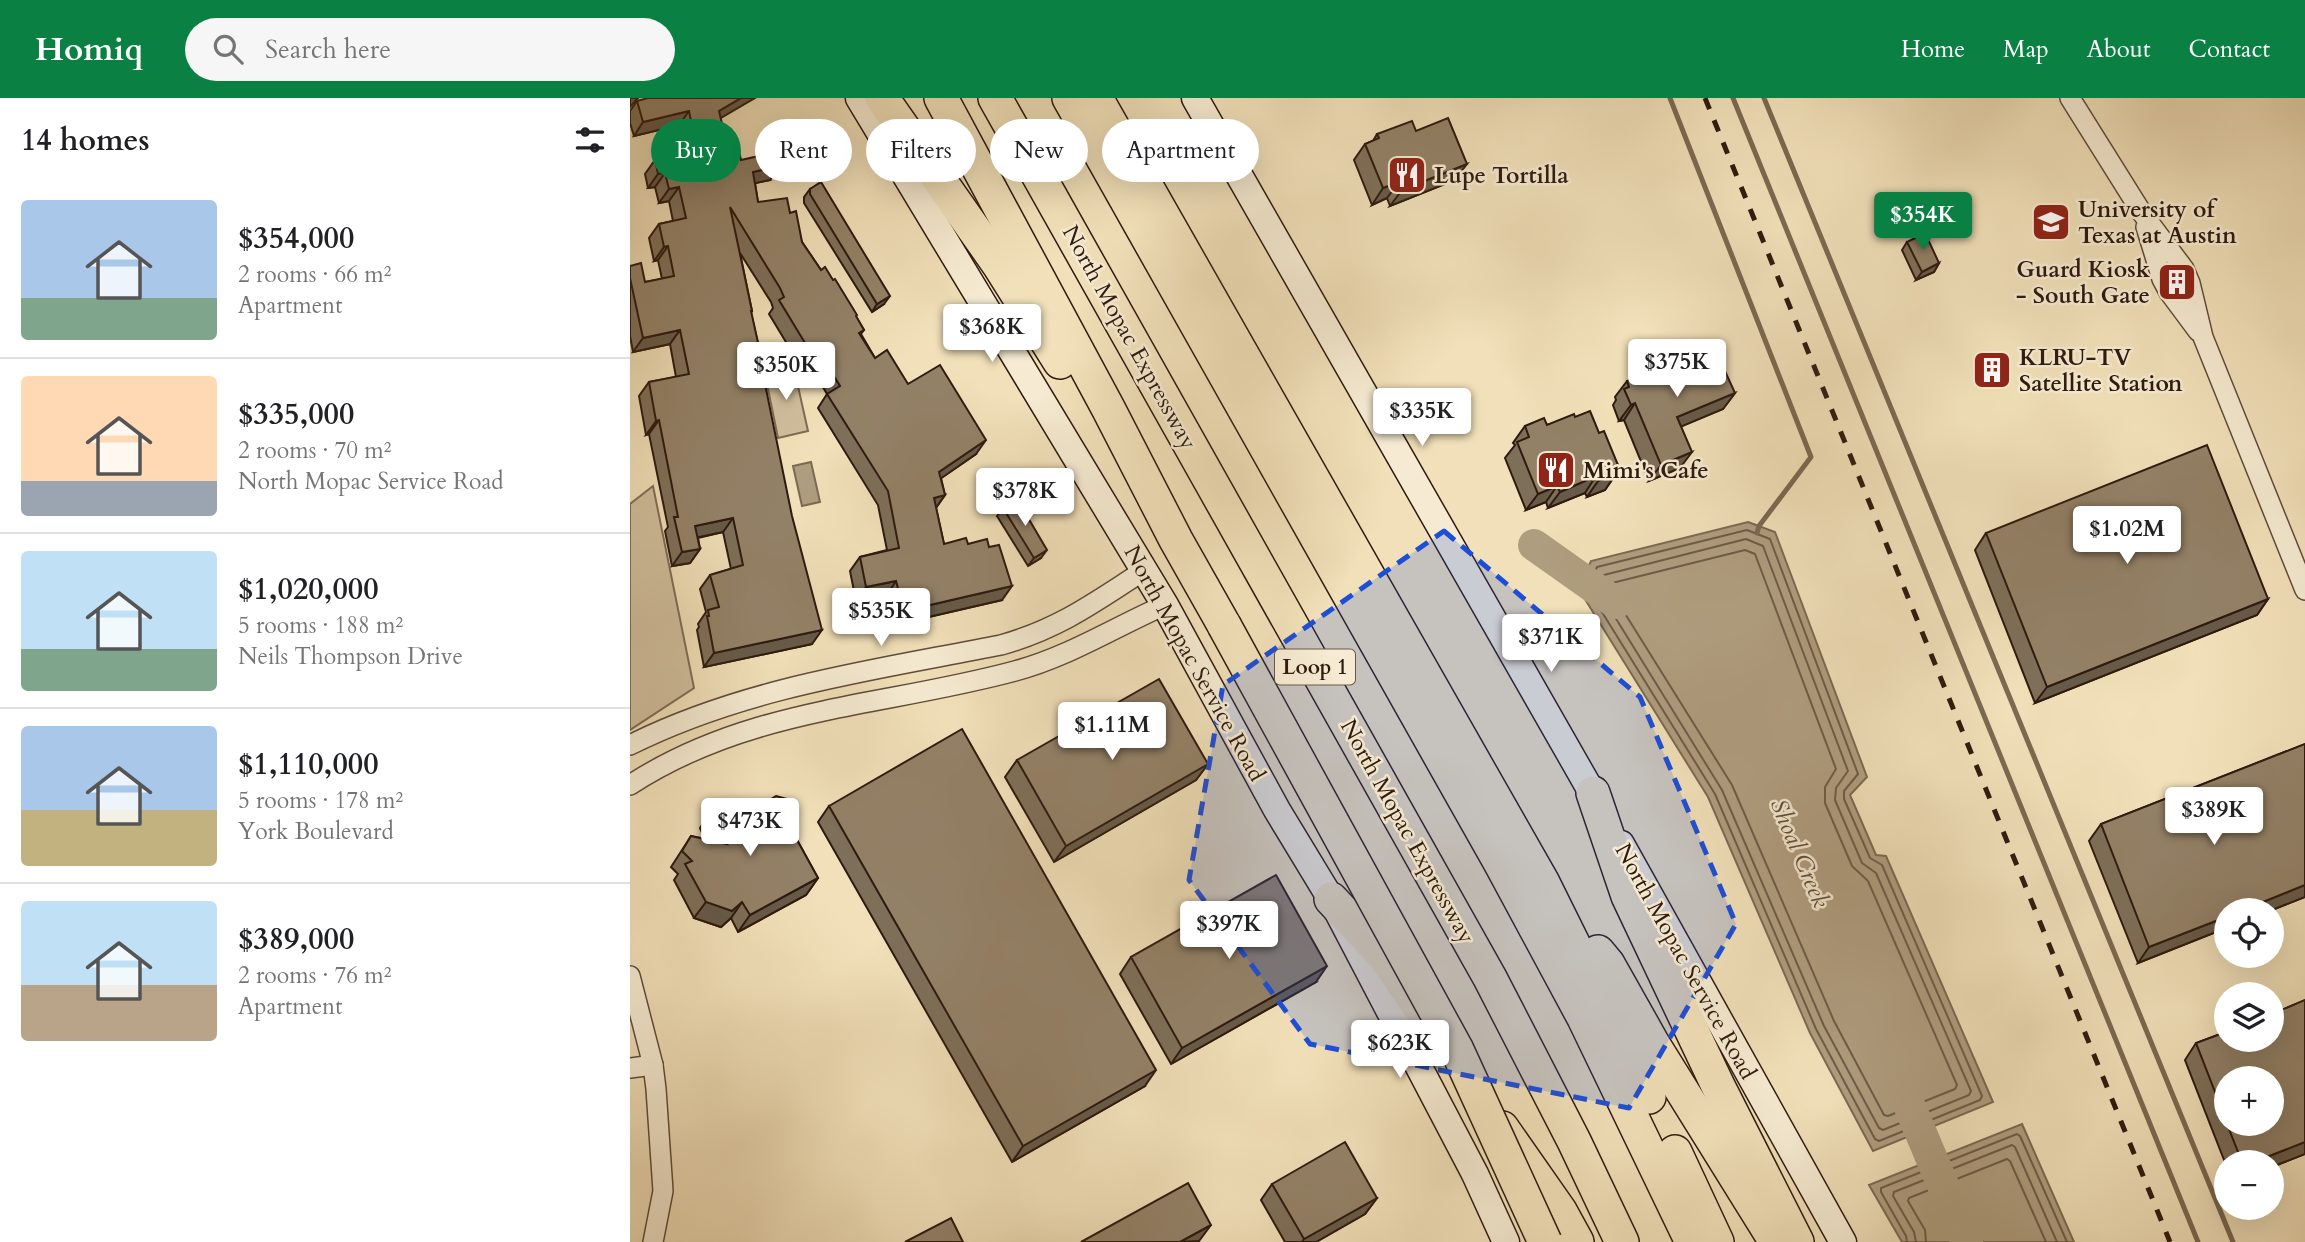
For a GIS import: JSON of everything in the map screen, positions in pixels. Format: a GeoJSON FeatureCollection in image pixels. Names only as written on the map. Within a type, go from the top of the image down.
{"type":"FeatureCollection","features":[{"type":"Feature","properties":{"kind":"highway"},"geometry":{"type":"LineString","coordinates":[[882,98],[999,265],[1093,415],[1176,540]]}},
{"type":"Feature","properties":{"kind":"highway"},"geometry":{"type":"LineString","coordinates":[[941,98],[1176,540],[1400,942],[1457,1050],[1545,1242]]}},
{"type":"Feature","properties":{"kind":"highway","name":"North Mopac Expressway"},"geometry":{"type":"LineString","coordinates":[[995,98],[1484,967],[1574,1141],[1622,1242]]}},
{"type":"Feature","properties":{"kind":"highway"},"geometry":{"type":"LineString","coordinates":[[1016,98],[1462,888],[1539,1032],[1642,1242]]}},
{"type":"Feature","properties":{"kind":"highway"},"geometry":{"type":"LineString","coordinates":[[1069,98],[1501,864],[1590,1030],[1692,1242]]}},
{"type":"Feature","properties":{"kind":"highway"},"geometry":{"type":"LineString","coordinates":[[1096,98],[1543,883],[1717,1242]]}},
{"type":"Feature","properties":{"kind":"highway"},"geometry":{"type":"LineString","coordinates":[[1593,793],[1628,896],[1719,1088],[1797,1242]]}},
{"type":"Feature","properties":{"kind":"highway"},"geometry":{"type":"LineString","coordinates":[[1543,883],[1608,964],[1653,1044],[1776,1242]]}},
{"type":"Feature","properties":{"kind":"highway"},"geometry":{"type":"LineString","coordinates":[[1331,900],[1385,957],[1560,1211],[1577,1242]]}},
{"type":"Feature","properties":{"kind":"main road","name":"North Mopac Service Road"},"geometry":{"type":"LineString","coordinates":[[859,98],[1166,605],[1277,810],[1331,900],[1469,1162],[1506,1242]]}},
{"type":"Feature","properties":{"kind":"main road","name":"North Mopac Service Road"},"geometry":{"type":"LineString","coordinates":[[1195,98],[1593,793],[1843,1242]]}},
{"type":"Feature","properties":{"kind":"street"},"geometry":{"type":"LineString","coordinates":[[2070,98],[2142,213],[2162,279],[2169,292],[2203,337],[2305,590]]}},
{"type":"Feature","properties":{"kind":"street"},"geometry":{"type":"LineString","coordinates":[[630,745],[662,729],[727,704],[1029,637],[1071,618],[1143,571]]}},
{"type":"Feature","properties":{"kind":"street"},"geometry":{"type":"LineString","coordinates":[[630,785],[711,741],[789,718],[1015,671],[1068,652],[1111,629],[1166,605]]}},
{"type":"Feature","properties":{"kind":"street"},"geometry":{"type":"LineString","coordinates":[[859,673],[865,702]]}},
{"type":"Feature","properties":{"kind":"street"},"geometry":{"type":"LineString","coordinates":[[630,976],[653,1065],[663,1191],[653,1242]]}},
{"type":"Feature","properties":{"kind":"street"},"geometry":{"type":"LineString","coordinates":[[630,1068],[653,1065]]}},
{"type":"Feature","properties":{"kind":"highlighted area"},"geometry":{"type":"Polygon","coordinates":[[[1444,531],[1640,697],[1736,924],[1629,1108],[1310,1044],[1189,880],[1223,685],[1444,531]]]}},
{"type":"Feature","properties":{"kind":"shaded area"},"geometry":{"type":"Polygon","coordinates":[[[795,373],[808,431],[778,438],[766,379],[795,373]]]}},
{"type":"Feature","properties":{"kind":"shaded area"},"geometry":{"type":"Polygon","coordinates":[[[653,486],[694,688],[630,730],[630,504],[653,486]]]}},
{"type":"Feature","properties":{"kind":"water"},"geometry":{"type":"Polygon","coordinates":[[[811,462],[820,502],[802,506],[793,466],[811,462]]]}},
{"type":"Feature","properties":{"kind":"water"},"geometry":{"type":"Polygon","coordinates":[[[1748,522],[1775,532],[1867,777],[1850,795],[1876,855],[1886,856],[1993,1102],[1873,1151],[1810,1033],[1708,797],[1578,588],[1591,561],[1748,522]]]}},
{"type":"Feature","properties":{"kind":"water"},"geometry":{"type":"Polygon","coordinates":[[[2022,1124],[2074,1242],[1902,1242],[1869,1185],[2022,1124]]]}},
{"type":"Feature","properties":{"kind":"building"},"geometry":{"type":"Polygon","coordinates":[[[648,98],[741,98],[719,111],[721,119],[691,119],[689,111],[643,122],[637,101],[648,98]]]}},
{"type":"Feature","properties":{"kind":"building","name":"Lupe Tortilla"},"geometry":{"type":"Polygon","coordinates":[[[1448,118],[1467,164],[1402,190],[1399,182],[1383,188],[1365,144],[1379,138],[1377,134],[1412,121],[1416,131],[1448,118]]]}},
{"type":"Feature","properties":{"kind":"building"},"geometry":{"type":"Polygon","coordinates":[[[755,157],[753,172],[758,202],[787,198],[790,213],[796,211],[802,242],[821,270],[825,267],[833,280],[835,279],[857,315],[864,330],[859,333],[875,358],[887,350],[908,384],[940,365],[986,440],[939,472],[945,495],[934,498],[944,544],[966,538],[968,544],[987,539],[989,547],[999,545],[1012,586],[904,611],[896,581],[866,587],[860,557],[899,548],[888,491],[827,394],[840,386],[818,353],[813,356],[779,300],[784,297],[780,288],[730,207],[792,516],[822,630],[714,653],[707,616],[708,610],[719,607],[710,575],[743,565],[733,518],[695,526],[700,549],[682,552],[674,517],[678,517],[649,382],[689,374],[680,330],[643,338],[630,278],[630,266],[641,263],[645,282],[674,276],[668,246],[664,247],[659,224],[686,218],[679,187],[669,189],[667,182],[741,182],[741,160],[755,157]]]}},
{"type":"Feature","properties":{"kind":"building"},"geometry":{"type":"Polygon","coordinates":[[[821,182],[890,296],[877,304],[810,194],[810,189],[821,182]]]}},
{"type":"Feature","properties":{"kind":"building"},"geometry":{"type":"Polygon","coordinates":[[[1925,233],[1939,263],[1922,272],[1907,242],[1925,233]]]}},
{"type":"Feature","properties":{"kind":"building"},"geometry":{"type":"Polygon","coordinates":[[[1713,345],[1735,393],[1677,417],[1692,452],[1661,465],[1635,403],[1631,405],[1624,389],[1629,387],[1627,381],[1662,368],[1663,371],[1700,355],[1699,350],[1713,345]]]}},
{"type":"Feature","properties":{"kind":"building","name":"Mimi's Cafe"},"geometry":{"type":"Polygon","coordinates":[[[1590,411],[1599,433],[1604,431],[1618,465],[1614,467],[1616,474],[1598,481],[1596,476],[1560,492],[1557,486],[1538,494],[1517,442],[1529,437],[1525,426],[1544,418],[1547,425],[1574,414],[1575,417],[1590,411]]]}},
{"type":"Feature","properties":{"kind":"building"},"geometry":{"type":"Polygon","coordinates":[[[2207,445],[2268,599],[2047,687],[1986,533],[2207,445]]]}},
{"type":"Feature","properties":{"kind":"building"},"geometry":{"type":"Polygon","coordinates":[[[1017,499],[1047,550],[1034,558],[1003,508],[1017,499]]]}},
{"type":"Feature","properties":{"kind":"building"},"geometry":{"type":"Polygon","coordinates":[[[1159,679],[1208,764],[1066,846],[1017,760],[1159,679]]]}},
{"type":"Feature","properties":{"kind":"building"},"geometry":{"type":"Polygon","coordinates":[[[962,729],[1156,1070],[1023,1146],[829,806],[962,729]]]}},
{"type":"Feature","properties":{"kind":"building"},"geometry":{"type":"Polygon","coordinates":[[[2305,744],[2305,885],[2273,898],[2214,898],[2214,922],[2149,947],[2101,824],[2305,744]]]}},
{"type":"Feature","properties":{"kind":"building"},"geometry":{"type":"Polygon","coordinates":[[[776,796],[791,800],[798,815],[791,829],[818,878],[750,915],[742,902],[732,911],[706,902],[685,864],[692,861],[682,851],[691,836],[727,844],[711,811],[728,802],[739,819],[776,796]]]}},
{"type":"Feature","properties":{"kind":"building"},"geometry":{"type":"Polygon","coordinates":[[[1276,875],[1327,966],[1182,1048],[1131,957],[1276,875]]]}},
{"type":"Feature","properties":{"kind":"building"},"geometry":{"type":"Polygon","coordinates":[[[2305,1000],[2305,1142],[2284,1150],[2237,1150],[2232,1136],[2284,1136],[2284,1066],[2214,1066],[2214,1089],[2196,1043],[2214,1036],[2214,1052],[2284,1052],[2284,1009],[2305,1000]]]}},
{"type":"Feature","properties":{"kind":"building"},"geometry":{"type":"Polygon","coordinates":[[[1345,1142],[1377,1198],[1304,1239],[1272,1184],[1345,1142]]]}},
{"type":"Feature","properties":{"kind":"building"},"geometry":{"type":"Polygon","coordinates":[[[1188,1183],[1211,1225],[1180,1242],[1081,1242],[1188,1183]]]}},
{"type":"Feature","properties":{"kind":"building"},"geometry":{"type":"Polygon","coordinates":[[[951,1218],[963,1242],[905,1242],[951,1218]]]}},
{"type":"Feature","properties":{"kind":"waterway"},"geometry":{"type":"LineString","coordinates":[[1670,98],[1811,457],[1759,526],[1757,533]]}},
{"type":"Feature","properties":{"kind":"waterway"},"geometry":{"type":"LineString","coordinates":[[1733,98],[2198,1242]]}},
{"type":"Feature","properties":{"kind":"waterway"},"geometry":{"type":"LineString","coordinates":[[1764,98],[2233,1242]]}},
{"type":"Feature","properties":{"kind":"waterway","name":"Shoal Creek"},"geometry":{"type":"LineString","coordinates":[[1534,545],[1616,603]]}},
{"type":"Feature","properties":{"kind":"waterway","name":"Shoal Creek"},"geometry":{"type":"LineString","coordinates":[[1904,1093],[1967,1242]]}},
{"type":"Feature","properties":{"kind":"railway"},"geometry":{"type":"LineString","coordinates":[[1705,98],[2170,1242]]}},
{"type":"Feature","properties":{"kind":"place","name":"Lupe Tortilla"},"geometry":{"type":"Point","coordinates":[1407,175]}},
{"type":"Feature","properties":{"kind":"place","name":"University of Texas at Austin"},"geometry":{"type":"Point","coordinates":[2051,222]}},
{"type":"Feature","properties":{"kind":"place","name":"Guard Kiosk - South Gate"},"geometry":{"type":"Point","coordinates":[2177,282]}},
{"type":"Feature","properties":{"kind":"place","name":"KLRU-TV Satellite Station"},"geometry":{"type":"Point","coordinates":[1992,370]}},
{"type":"Feature","properties":{"kind":"place","name":"Mimi's Cafe"},"geometry":{"type":"Point","coordinates":[1556,470]}}]}
